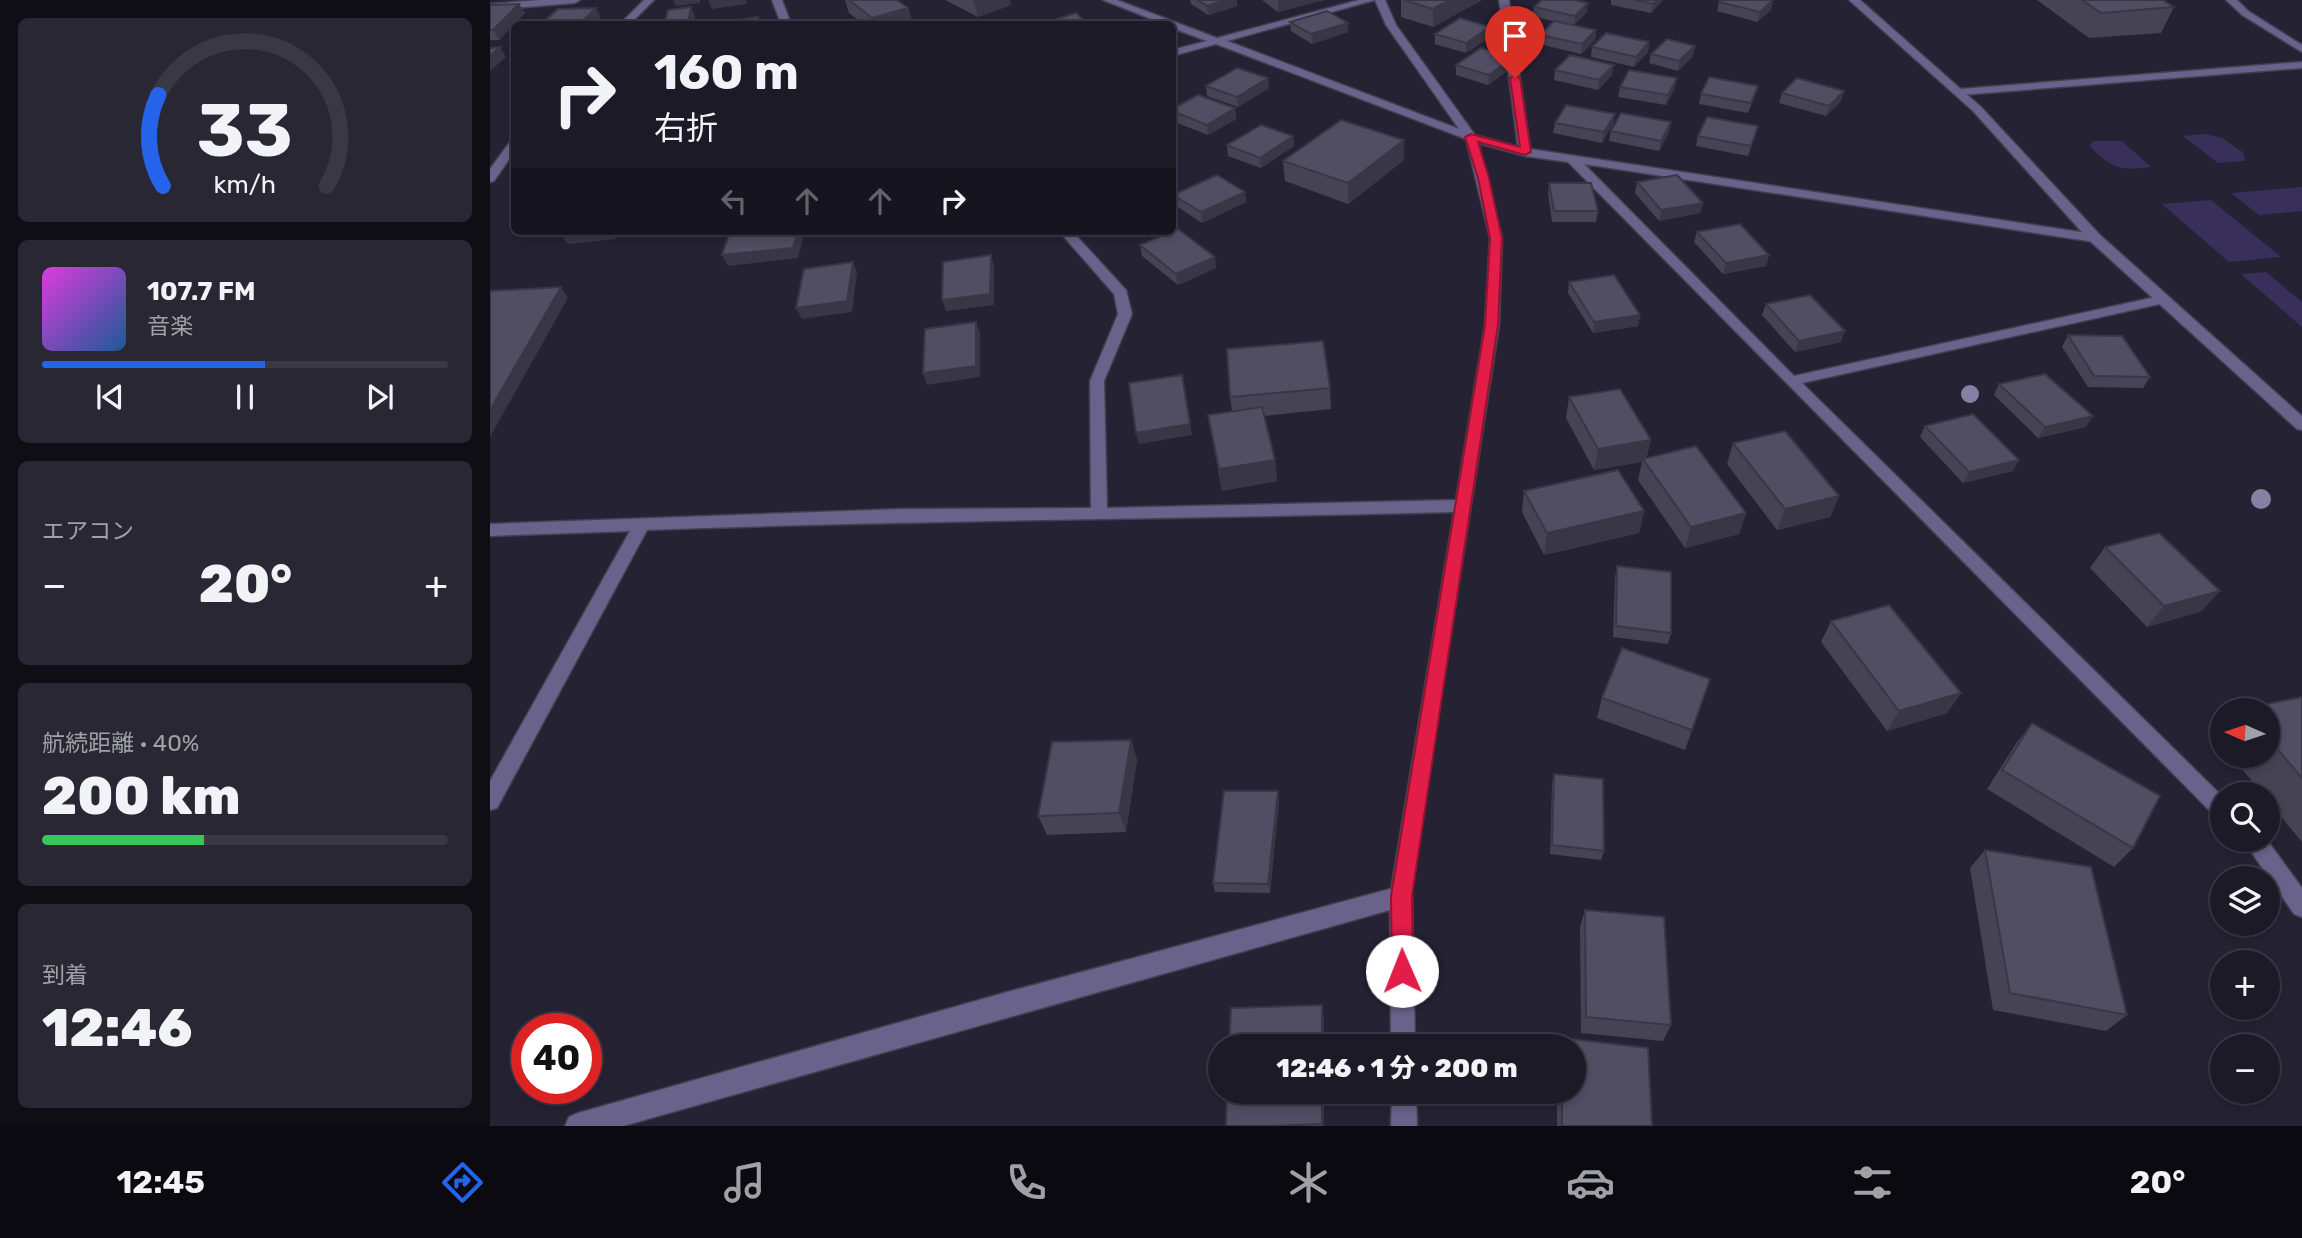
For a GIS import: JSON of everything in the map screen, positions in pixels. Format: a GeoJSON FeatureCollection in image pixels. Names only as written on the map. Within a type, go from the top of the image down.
{"type":"FeatureCollection","features":[{"type":"Feature","properties":{"kind":"street"},"geometry":{"type":"LineString","coordinates":[[490,7],[575,0]]}},
{"type":"Feature","properties":{"kind":"street"},"geometry":{"type":"LineString","coordinates":[[628,21],[649,0]]}},
{"type":"Feature","properties":{"kind":"street"},"geometry":{"type":"LineString","coordinates":[[777,0],[785,21]]}},
{"type":"Feature","properties":{"kind":"street"},"geometry":{"type":"LineString","coordinates":[[1108,0],[1165,21]]}},
{"type":"Feature","properties":{"kind":"street"},"geometry":{"type":"LineString","coordinates":[[1176,52],[1370,0]]}},
{"type":"Feature","properties":{"kind":"street"},"geometry":{"type":"LineString","coordinates":[[1380,0],[1391,25],[1471,137],[1496,238],[1492,325],[1401,896],[1403,1034]]}},
{"type":"Feature","properties":{"kind":"street"},"geometry":{"type":"LineString","coordinates":[[1504,0],[1525,152]]}},
{"type":"Feature","properties":{"kind":"street"},"geometry":{"type":"LineString","coordinates":[[1854,0],[1960,92],[2095,239],[2302,425]]}},
{"type":"Feature","properties":{"kind":"street"},"geometry":{"type":"LineString","coordinates":[[2231,0],[2245,13],[2302,49]]}},
{"type":"Feature","properties":{"kind":"street"},"geometry":{"type":"LineString","coordinates":[[1176,25],[1471,137],[1525,152],[2095,239]]}},
{"type":"Feature","properties":{"kind":"street"},"geometry":{"type":"LineString","coordinates":[[1960,92],[2302,65]]}},
{"type":"Feature","properties":{"kind":"street"},"geometry":{"type":"LineString","coordinates":[[490,178],[511,148]]}},
{"type":"Feature","properties":{"kind":"street"},"geometry":{"type":"LineString","coordinates":[[1571,158],[1791,381],[2210,797]]}},
{"type":"Feature","properties":{"kind":"street"},"geometry":{"type":"LineString","coordinates":[[1069,235],[1121,293],[1125,314],[1097,381],[1099,514]]}},
{"type":"Feature","properties":{"kind":"street"},"geometry":{"type":"LineString","coordinates":[[1791,381],[2161,300]]}},
{"type":"Feature","properties":{"kind":"street"},"geometry":{"type":"LineString","coordinates":[[490,530],[902,515],[1099,514],[1462,506]]}},
{"type":"Feature","properties":{"kind":"street"},"geometry":{"type":"LineString","coordinates":[[490,801],[642,524]]}},
{"type":"Feature","properties":{"kind":"street"},"geometry":{"type":"LineString","coordinates":[[2263,852],[2302,906]]}},
{"type":"Feature","properties":{"kind":"street"},"geometry":{"type":"LineString","coordinates":[[578,1126],[1401,896]]}},
{"type":"Feature","properties":{"kind":"street"},"geometry":{"type":"LineString","coordinates":[[1404,1104],[1404,1126]]}},
{"type":"Feature","properties":{"kind":"shaded area"},"geometry":{"type":"Polygon","coordinates":[[[2205,134],[2222,138],[2244,153],[2245,161],[2218,163],[2183,136],[2205,134]]]}},
{"type":"Feature","properties":{"kind":"shaded area"},"geometry":{"type":"Polygon","coordinates":[[[2093,141],[2122,141],[2151,167],[2117,167],[2089,146],[2093,141]]]}},
{"type":"Feature","properties":{"kind":"shaded area"},"geometry":{"type":"Polygon","coordinates":[[[2302,187],[2302,211],[2259,215],[2231,193],[2302,187]]]}},
{"type":"Feature","properties":{"kind":"shaded area"},"geometry":{"type":"Polygon","coordinates":[[[2211,200],[2281,257],[2229,262],[2162,204],[2211,200]]]}},
{"type":"Feature","properties":{"kind":"shaded area"},"geometry":{"type":"Polygon","coordinates":[[[2266,272],[2302,302],[2302,327],[2241,274],[2266,272]]]}},
{"type":"Feature","properties":{"kind":"building"},"geometry":{"type":"Polygon","coordinates":[[[849,0],[897,0],[908,8],[872,18],[849,0]]]}},
{"type":"Feature","properties":{"kind":"building"},"geometry":{"type":"Polygon","coordinates":[[[1198,0],[1226,0],[1207,6],[1198,0]]]}},
{"type":"Feature","properties":{"kind":"building"},"geometry":{"type":"Polygon","coordinates":[[[1404,0],[1450,0],[1433,9],[1404,0]]]}},
{"type":"Feature","properties":{"kind":"building"},"geometry":{"type":"Polygon","coordinates":[[[1542,0],[1588,3],[1575,16],[1534,7],[1542,0]]]}},
{"type":"Feature","properties":{"kind":"building"},"geometry":{"type":"Polygon","coordinates":[[[1634,0],[1657,0],[1653,4],[1634,0]]]}},
{"type":"Feature","properties":{"kind":"building"},"geometry":{"type":"Polygon","coordinates":[[[1773,0],[1760,12],[1719,2],[1773,0]]]}},
{"type":"Feature","properties":{"kind":"building"},"geometry":{"type":"Polygon","coordinates":[[[2082,0],[2163,0],[2174,7],[2101,13],[2082,0]]]}},
{"type":"Feature","properties":{"kind":"building"},"geometry":{"type":"Polygon","coordinates":[[[519,4],[493,30],[490,30],[490,5],[519,4]]]}},
{"type":"Feature","properties":{"kind":"building"},"geometry":{"type":"Polygon","coordinates":[[[691,7],[688,21],[665,21],[668,10],[691,7]]]}},
{"type":"Feature","properties":{"kind":"building"},"geometry":{"type":"Polygon","coordinates":[[[596,8],[582,21],[544,21],[558,9],[596,8]]]}},
{"type":"Feature","properties":{"kind":"building"},"geometry":{"type":"Polygon","coordinates":[[[1327,11],[1348,23],[1311,34],[1290,22],[1327,11]]]}},
{"type":"Feature","properties":{"kind":"building"},"geometry":{"type":"Polygon","coordinates":[[[1076,13],[1085,21],[1051,21],[1076,13]]]}},
{"type":"Feature","properties":{"kind":"building"},"geometry":{"type":"Polygon","coordinates":[[[758,17],[758,21],[733,21],[758,17]]]}},
{"type":"Feature","properties":{"kind":"building"},"geometry":{"type":"Polygon","coordinates":[[[1460,18],[1490,27],[1466,43],[1435,34],[1460,18]]]}},
{"type":"Feature","properties":{"kind":"building"},"geometry":{"type":"Polygon","coordinates":[[[1554,21],[1596,30],[1582,44],[1540,35],[1554,21]]]}},
{"type":"Feature","properties":{"kind":"building"},"geometry":{"type":"Polygon","coordinates":[[[1606,33],[1649,42],[1636,57],[1592,47],[1606,33]]]}},
{"type":"Feature","properties":{"kind":"building"},"geometry":{"type":"Polygon","coordinates":[[[1667,39],[1695,46],[1679,61],[1651,54],[1667,39]]]}},
{"type":"Feature","properties":{"kind":"building"},"geometry":{"type":"Polygon","coordinates":[[[500,47],[490,56],[490,48],[500,47]]]}},
{"type":"Feature","properties":{"kind":"building"},"geometry":{"type":"Polygon","coordinates":[[[1481,48],[1513,57],[1489,75],[1456,65],[1481,48]]]}},
{"type":"Feature","properties":{"kind":"building"},"geometry":{"type":"Polygon","coordinates":[[[1570,55],[1614,65],[1599,80],[1555,70],[1570,55]]]}},
{"type":"Feature","properties":{"kind":"building"},"geometry":{"type":"Polygon","coordinates":[[[1237,68],[1268,78],[1237,97],[1206,86],[1237,68]]]}},
{"type":"Feature","properties":{"kind":"building"},"geometry":{"type":"Polygon","coordinates":[[[1629,70],[1677,78],[1668,95],[1620,87],[1629,70]]]}},
{"type":"Feature","properties":{"kind":"building"},"geometry":{"type":"Polygon","coordinates":[[[1709,77],[1758,86],[1751,103],[1701,94],[1709,77]]]}},
{"type":"Feature","properties":{"kind":"building"},"geometry":{"type":"Polygon","coordinates":[[[1797,78],[1844,91],[1829,106],[1782,93],[1797,78]]]}},
{"type":"Feature","properties":{"kind":"building"},"geometry":{"type":"Polygon","coordinates":[[[1198,95],[1235,108],[1207,125],[1176,113],[1176,107],[1198,95]]]}},
{"type":"Feature","properties":{"kind":"building"},"geometry":{"type":"Polygon","coordinates":[[[1566,105],[1615,114],[1604,132],[1555,123],[1566,105]]]}},
{"type":"Feature","properties":{"kind":"building"},"geometry":{"type":"Polygon","coordinates":[[[1621,113],[1671,122],[1661,141],[1611,131],[1621,113]]]}},
{"type":"Feature","properties":{"kind":"building"},"geometry":{"type":"Polygon","coordinates":[[[1707,117],[1758,126],[1751,146],[1698,136],[1707,117]]]}},
{"type":"Feature","properties":{"kind":"building"},"geometry":{"type":"Polygon","coordinates":[[[1341,120],[1404,140],[1348,183],[1283,161],[1341,120]]]}},
{"type":"Feature","properties":{"kind":"building"},"geometry":{"type":"Polygon","coordinates":[[[1261,125],[1293,136],[1260,158],[1227,145],[1261,125]]]}},
{"type":"Feature","properties":{"kind":"building"},"geometry":{"type":"Polygon","coordinates":[[[1217,175],[1245,192],[1201,212],[1176,197],[1176,194],[1217,175]]]}},
{"type":"Feature","properties":{"kind":"building"},"geometry":{"type":"Polygon","coordinates":[[[1677,175],[1703,203],[1661,210],[1637,182],[1677,175]]]}},
{"type":"Feature","properties":{"kind":"building"},"geometry":{"type":"Polygon","coordinates":[[[1549,183],[1591,183],[1598,211],[1554,211],[1549,183]]]}},
{"type":"Feature","properties":{"kind":"building"},"geometry":{"type":"Polygon","coordinates":[[[1740,224],[1769,255],[1726,263],[1697,232],[1740,224]]]}},
{"type":"Feature","properties":{"kind":"building"},"geometry":{"type":"Polygon","coordinates":[[[1176,230],[1215,257],[1176,274],[1140,245],[1164,235],[1176,235],[1176,230]]]}},
{"type":"Feature","properties":{"kind":"building"},"geometry":{"type":"Polygon","coordinates":[[[729,235],[797,235],[793,248],[722,255],[729,235]]]}},
{"type":"Feature","properties":{"kind":"building"},"geometry":{"type":"Polygon","coordinates":[[[991,255],[990,294],[942,300],[943,262],[991,255]]]}},
{"type":"Feature","properties":{"kind":"building"},"geometry":{"type":"Polygon","coordinates":[[[853,262],[847,301],[796,308],[804,269],[853,262]]]}},
{"type":"Feature","properties":{"kind":"building"},"geometry":{"type":"Polygon","coordinates":[[[1614,275],[1640,315],[1594,322],[1569,282],[1614,275]]]}},
{"type":"Feature","properties":{"kind":"building"},"geometry":{"type":"Polygon","coordinates":[[[561,287],[490,410],[490,291],[561,287]]]}},
{"type":"Feature","properties":{"kind":"building"},"geometry":{"type":"Polygon","coordinates":[[[1810,295],[1845,331],[1799,341],[1766,304],[1810,295]]]}},
{"type":"Feature","properties":{"kind":"building"},"geometry":{"type":"Polygon","coordinates":[[[976,322],[976,366],[923,373],[925,329],[976,322]]]}},
{"type":"Feature","properties":{"kind":"building"},"geometry":{"type":"Polygon","coordinates":[[[2068,335],[2122,336],[2150,377],[2094,376],[2068,335]]]}},
{"type":"Feature","properties":{"kind":"building"},"geometry":{"type":"Polygon","coordinates":[[[1323,341],[1330,388],[1230,397],[1227,349],[1323,341]]]}},
{"type":"Feature","properties":{"kind":"building"},"geometry":{"type":"Polygon","coordinates":[[[2045,374],[2093,416],[2045,427],[1999,384],[2045,374]]]}},
{"type":"Feature","properties":{"kind":"building"},"geometry":{"type":"Polygon","coordinates":[[[1182,375],[1190,424],[1136,433],[1129,383],[1182,375]]]}},
{"type":"Feature","properties":{"kind":"building"},"geometry":{"type":"Polygon","coordinates":[[[1620,389],[1651,440],[1598,449],[1569,397],[1620,389]]]}},
{"type":"Feature","properties":{"kind":"building"},"geometry":{"type":"Polygon","coordinates":[[[1262,407],[1275,460],[1219,469],[1208,415],[1262,407]]]}},
{"type":"Feature","properties":{"kind":"building"},"geometry":{"type":"Polygon","coordinates":[[[1973,414],[2019,460],[1969,472],[1925,426],[1973,414]]]}},
{"type":"Feature","properties":{"kind":"building"},"geometry":{"type":"Polygon","coordinates":[[[1785,431],[1839,496],[1785,509],[1733,443],[1785,431]]]}},
{"type":"Feature","properties":{"kind":"building"},"geometry":{"type":"Polygon","coordinates":[[[1696,446],[1746,513],[1691,527],[1643,459],[1696,446]]]}},
{"type":"Feature","properties":{"kind":"building"},"geometry":{"type":"Polygon","coordinates":[[[1618,470],[1644,511],[1547,533],[1524,491],[1618,470]]]}},
{"type":"Feature","properties":{"kind":"building"},"geometry":{"type":"Polygon","coordinates":[[[2159,533],[2220,591],[2164,606],[2105,547],[2159,533]]]}},
{"type":"Feature","properties":{"kind":"building"},"geometry":{"type":"Polygon","coordinates":[[[1617,566],[1671,572],[1671,633],[1616,626],[1617,566]]]}},
{"type":"Feature","properties":{"kind":"building"},"geometry":{"type":"Polygon","coordinates":[[[1889,605],[1961,693],[1899,711],[1831,621],[1889,605]]]}},
{"type":"Feature","properties":{"kind":"building"},"geometry":{"type":"Polygon","coordinates":[[[1622,648],[1710,679],[1692,730],[1602,698],[1622,648]]]}},
{"type":"Feature","properties":{"kind":"building"},"geometry":{"type":"Polygon","coordinates":[[[2302,697],[2302,778],[2280,752],[2280,701],[2302,697]]]}},
{"type":"Feature","properties":{"kind":"building"},"geometry":{"type":"Polygon","coordinates":[[[2032,723],[2160,796],[2133,848],[2002,770],[2032,723]]]}},
{"type":"Feature","properties":{"kind":"building"},"geometry":{"type":"Polygon","coordinates":[[[1131,740],[1119,813],[1038,816],[1052,742],[1131,740]]]}},
{"type":"Feature","properties":{"kind":"building"},"geometry":{"type":"Polygon","coordinates":[[[1554,774],[1603,779],[1604,851],[1552,845],[1554,774]]]}},
{"type":"Feature","properties":{"kind":"building"},"geometry":{"type":"Polygon","coordinates":[[[1224,791],[1278,791],[1268,884],[1213,883],[1224,791]]]}},
{"type":"Feature","properties":{"kind":"building"},"geometry":{"type":"Polygon","coordinates":[[[1985,850],[2091,867],[2127,1015],[2010,993],[1985,850]]]}},
{"type":"Feature","properties":{"kind":"building"},"geometry":{"type":"Polygon","coordinates":[[[1585,910],[1664,917],[1671,1025],[1586,1017],[1585,910]]]}},
{"type":"Feature","properties":{"kind":"building"},"geometry":{"type":"Polygon","coordinates":[[[1322,1005],[1322,1034],[1230,1034],[1231,1008],[1322,1005]]]}},
{"type":"Feature","properties":{"kind":"building"},"geometry":{"type":"Polygon","coordinates":[[[1586,1041],[1648,1048],[1652,1126],[1562,1126],[1562,1104],[1586,1104],[1586,1041]]]}},
{"type":"Feature","properties":{"kind":"building"},"geometry":{"type":"Polygon","coordinates":[[[1227,1104],[1322,1104],[1322,1124],[1226,1126],[1227,1104]]]}},
{"type":"Feature","properties":{"kind":"route"},"geometry":{"type":"LineString","coordinates":[[1402,971],[1401,896],[1492,325],[1496,238],[1471,137],[1525,152],[1515,78]]}}]}
